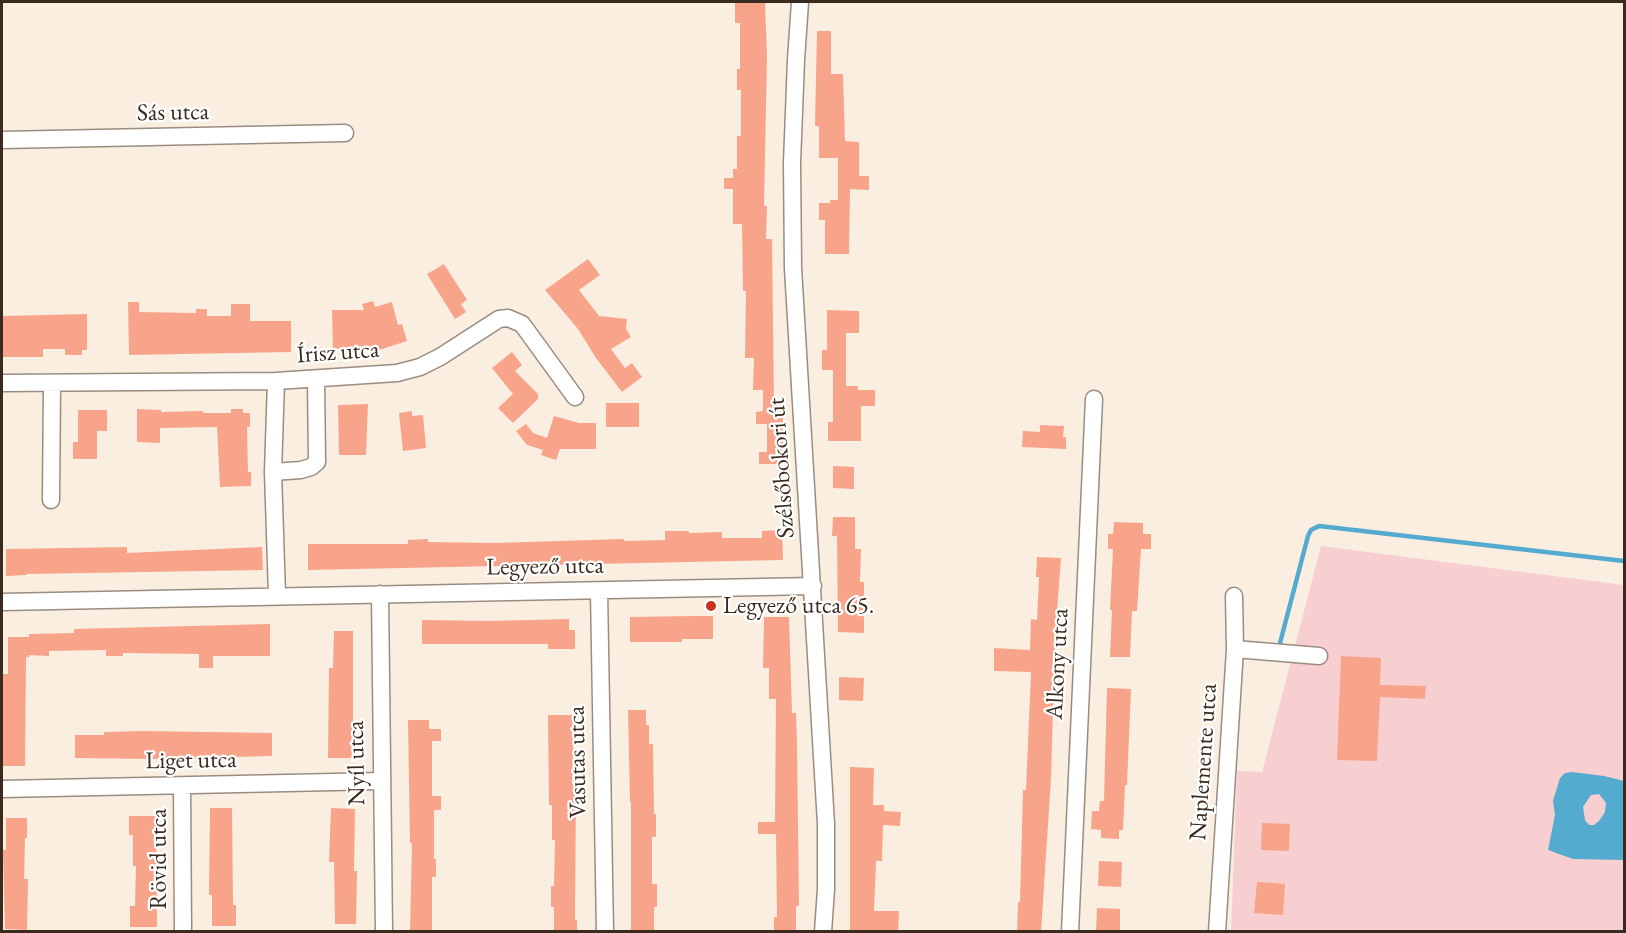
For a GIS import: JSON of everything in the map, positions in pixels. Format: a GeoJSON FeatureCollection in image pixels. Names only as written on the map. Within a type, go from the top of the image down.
{"type":"FeatureCollection","features":[{"type":"Feature","properties":{"kind":"street","name":"Szélsőbokori út"},"geometry":{"type":"LineString","coordinates":[[800,2],[792,163],[793,268],[826,824],[826,890],[823,932]]}},
{"type":"Feature","properties":{"kind":"street","name":"Sás utca"},"geometry":{"type":"LineString","coordinates":[[2,140],[345,133]]}},
{"type":"Feature","properties":{"kind":"street","name":"Írisz utca"},"geometry":{"type":"LineString","coordinates":[[2,383],[276,381],[397,373],[420,367],[440,357],[499,319],[508,318],[522,324],[575,397]]}},
{"type":"Feature","properties":{"kind":"street"},"geometry":{"type":"LineString","coordinates":[[273,472],[301,470],[317,462],[316,379]]}},
{"type":"Feature","properties":{"kind":"street"},"geometry":{"type":"LineString","coordinates":[[276,381],[273,472],[277,595]]}},
{"type":"Feature","properties":{"kind":"street"},"geometry":{"type":"LineString","coordinates":[[51,500],[52,384]]}},
{"type":"Feature","properties":{"kind":"street","name":"Alkony utca"},"geometry":{"type":"LineString","coordinates":[[1070,932],[1094,399]]}},
{"type":"Feature","properties":{"kind":"street","name":"Legyező utca"},"geometry":{"type":"LineString","coordinates":[[2,602],[813,586]]}},
{"type":"Feature","properties":{"kind":"street","name":"Vasutas utca"},"geometry":{"type":"LineString","coordinates":[[598,591],[605,932]]}},
{"type":"Feature","properties":{"kind":"street","name":"Nyíl utca"},"geometry":{"type":"LineString","coordinates":[[380,594],[384,932]]}},
{"type":"Feature","properties":{"kind":"street","name":"Naplemente utca"},"geometry":{"type":"LineString","coordinates":[[1217,932],[1235,649],[1234,596]]}},
{"type":"Feature","properties":{"kind":"street"},"geometry":{"type":"LineString","coordinates":[[1235,649],[1319,656]]}},
{"type":"Feature","properties":{"kind":"street","name":"Liget utca"},"geometry":{"type":"LineString","coordinates":[[2,789],[381,781]]}},
{"type":"Feature","properties":{"kind":"street","name":"Rövid utca"},"geometry":{"type":"LineString","coordinates":[[182,786],[183,932]]}},
{"type":"Feature","properties":{"kind":"shaded area"},"geometry":{"type":"Polygon","coordinates":[[[1321,546],[1624,585],[1624,931],[1231,932],[1237,771],[1262,772],[1321,546]]]}},
{"type":"Feature","properties":{"kind":"water"},"geometry":{"type":"Polygon","coordinates":[[[1565,773],[1604,776],[1624,781],[1624,860],[1573,859],[1548,850],[1555,815],[1553,801],[1560,778],[1565,773]],[[1599,794],[1591,795],[1583,807],[1585,820],[1589,825],[1594,825],[1599,821],[1605,812],[1606,803],[1599,794]]]}},
{"type":"Feature","properties":{"kind":"building"},"geometry":{"type":"Polygon","coordinates":[[[735,2],[765,2],[767,56],[764,206],[767,206],[766,239],[772,239],[774,404],[783,404],[783,464],[759,464],[759,452],[767,452],[767,424],[756,424],[756,412],[763,411],[763,390],[753,390],[754,358],[745,358],[746,291],[743,291],[742,224],[733,224],[733,189],[724,189],[724,178],[733,178],[733,169],[737,169],[737,136],[741,136],[741,90],[737,90],[737,69],[740,69],[740,23],[735,23],[735,2]]]}},
{"type":"Feature","properties":{"kind":"building"},"geometry":{"type":"Polygon","coordinates":[[[817,31],[831,31],[831,74],[843,74],[845,141],[859,142],[859,176],[869,176],[869,190],[850,189],[849,254],[825,254],[825,220],[819,220],[819,203],[838,200],[838,158],[819,158],[819,126],[815,126],[817,31]]]}},
{"type":"Feature","properties":{"kind":"building"},"geometry":{"type":"Polygon","coordinates":[[[588,259],[600,275],[579,290],[599,316],[627,319],[626,329],[631,337],[611,349],[625,368],[632,363],[642,377],[622,392],[596,358],[578,329],[545,290],[588,259]]]}},
{"type":"Feature","properties":{"kind":"building"},"geometry":{"type":"Polygon","coordinates":[[[444,264],[467,300],[461,304],[466,312],[455,319],[427,274],[444,264]]]}},
{"type":"Feature","properties":{"kind":"building"},"geometry":{"type":"Polygon","coordinates":[[[373,301],[375,307],[392,302],[398,325],[402,324],[407,341],[376,351],[376,348],[333,349],[332,310],[364,310],[362,304],[373,301]]]}},
{"type":"Feature","properties":{"kind":"building"},"geometry":{"type":"Polygon","coordinates":[[[128,302],[139,302],[139,312],[196,313],[196,309],[207,309],[207,316],[231,316],[231,304],[250,304],[250,321],[291,321],[291,352],[129,355],[128,302]]]}},
{"type":"Feature","properties":{"kind":"building"},"geometry":{"type":"Polygon","coordinates":[[[827,310],[859,311],[859,333],[846,333],[846,386],[858,386],[858,390],[875,390],[875,406],[861,406],[861,441],[828,441],[828,422],[833,422],[833,370],[822,370],[822,350],[827,350],[827,310]]]}},
{"type":"Feature","properties":{"kind":"building"},"geometry":{"type":"Polygon","coordinates":[[[87,314],[87,350],[82,350],[82,355],[65,355],[65,349],[43,349],[43,357],[2,357],[2,316],[87,314]]]}},
{"type":"Feature","properties":{"kind":"building"},"geometry":{"type":"Polygon","coordinates":[[[512,352],[522,365],[515,371],[538,394],[538,399],[513,423],[498,408],[513,394],[492,368],[512,352]]]}},
{"type":"Feature","properties":{"kind":"building"},"geometry":{"type":"Polygon","coordinates":[[[606,403],[639,403],[639,427],[606,427],[606,403]]]}},
{"type":"Feature","properties":{"kind":"building"},"geometry":{"type":"Polygon","coordinates":[[[368,404],[366,455],[339,455],[338,405],[368,404]]]}},
{"type":"Feature","properties":{"kind":"building"},"geometry":{"type":"Polygon","coordinates":[[[137,409],[161,410],[161,412],[231,413],[231,409],[243,409],[243,413],[250,413],[250,427],[247,427],[248,472],[251,472],[251,486],[220,487],[217,427],[160,428],[160,443],[137,442],[137,409]]]}},
{"type":"Feature","properties":{"kind":"building"},"geometry":{"type":"Polygon","coordinates":[[[78,410],[107,410],[107,431],[97,431],[97,459],[73,459],[73,442],[78,442],[78,410]]]}},
{"type":"Feature","properties":{"kind":"building"},"geometry":{"type":"Polygon","coordinates":[[[412,411],[412,416],[423,415],[426,448],[403,451],[399,413],[412,411]]]}},
{"type":"Feature","properties":{"kind":"building"},"geometry":{"type":"Polygon","coordinates":[[[554,416],[579,423],[596,423],[596,449],[560,449],[556,460],[541,455],[543,450],[527,445],[516,431],[526,424],[533,433],[547,438],[554,416]]]}},
{"type":"Feature","properties":{"kind":"building"},"geometry":{"type":"Polygon","coordinates":[[[1040,425],[1064,426],[1063,437],[1066,437],[1066,449],[1022,447],[1023,431],[1040,432],[1040,425]]]}},
{"type":"Feature","properties":{"kind":"building"},"geometry":{"type":"Polygon","coordinates":[[[833,466],[854,467],[854,489],[833,488],[833,466]]]}},
{"type":"Feature","properties":{"kind":"building"},"geometry":{"type":"Polygon","coordinates":[[[833,517],[855,517],[855,549],[861,549],[860,582],[864,582],[864,633],[838,632],[837,536],[832,536],[833,517]]]}},
{"type":"Feature","properties":{"kind":"building"},"geometry":{"type":"Polygon","coordinates":[[[1114,522],[1143,523],[1143,534],[1151,534],[1151,549],[1141,549],[1137,611],[1132,611],[1130,657],[1110,657],[1113,549],[1108,549],[1108,534],[1113,534],[1114,522]]]}},
{"type":"Feature","properties":{"kind":"building"},"geometry":{"type":"Polygon","coordinates":[[[782,530],[783,560],[308,570],[308,544],[408,544],[408,540],[428,539],[428,542],[494,543],[665,540],[665,531],[722,532],[722,538],[762,538],[762,531],[782,530]]]}},
{"type":"Feature","properties":{"kind":"building"},"geometry":{"type":"Polygon","coordinates":[[[127,547],[127,553],[262,547],[263,570],[6,576],[6,549],[127,547]]]}},
{"type":"Feature","properties":{"kind":"building"},"geometry":{"type":"Polygon","coordinates":[[[1037,557],[1061,558],[1055,640],[1051,778],[1041,932],[1017,932],[1031,672],[994,671],[994,648],[1030,650],[1031,619],[1037,620],[1039,577],[1036,577],[1037,557]]]}},
{"type":"Feature","properties":{"kind":"building"},"geometry":{"type":"Polygon","coordinates":[[[713,616],[713,639],[682,639],[682,642],[630,642],[630,617],[713,616]]]}},
{"type":"Feature","properties":{"kind":"building"},"geometry":{"type":"Polygon","coordinates":[[[764,617],[789,617],[792,713],[796,713],[797,744],[799,906],[796,906],[796,932],[774,932],[774,917],[777,917],[776,834],[758,834],[758,822],[775,822],[776,699],[769,699],[769,668],[763,668],[764,617]]]}},
{"type":"Feature","properties":{"kind":"building"},"geometry":{"type":"Polygon","coordinates":[[[569,619],[569,630],[575,630],[575,649],[548,649],[548,644],[422,644],[422,620],[569,619]]]}},
{"type":"Feature","properties":{"kind":"building"},"geometry":{"type":"Polygon","coordinates":[[[270,624],[270,656],[213,656],[213,668],[199,668],[199,654],[123,653],[123,656],[106,656],[106,650],[49,651],[49,656],[29,655],[26,657],[25,766],[2,766],[2,674],[8,674],[8,637],[74,633],[74,629],[270,624]]]}},
{"type":"Feature","properties":{"kind":"building"},"geometry":{"type":"Polygon","coordinates":[[[334,631],[353,631],[354,758],[328,758],[329,668],[333,668],[334,631]]]}},
{"type":"Feature","properties":{"kind":"building"},"geometry":{"type":"Polygon","coordinates":[[[1341,656],[1381,658],[1380,685],[1426,686],[1425,699],[1380,697],[1377,761],[1337,760],[1341,656]]]}},
{"type":"Feature","properties":{"kind":"building"},"geometry":{"type":"Polygon","coordinates":[[[839,677],[864,678],[863,701],[839,700],[839,677]]]}},
{"type":"Feature","properties":{"kind":"building"},"geometry":{"type":"Polygon","coordinates":[[[1107,688],[1131,689],[1127,785],[1125,785],[1123,830],[1119,830],[1119,839],[1101,838],[1101,830],[1091,829],[1092,811],[1099,811],[1100,801],[1104,801],[1107,688]]]}},
{"type":"Feature","properties":{"kind":"building"},"geometry":{"type":"Polygon","coordinates":[[[628,710],[646,710],[649,744],[653,744],[656,837],[652,837],[652,884],[657,884],[654,932],[631,932],[628,710]]]}},
{"type":"Feature","properties":{"kind":"building"},"geometry":{"type":"Polygon","coordinates":[[[548,715],[574,715],[572,784],[576,784],[575,920],[577,920],[577,932],[554,932],[551,886],[554,886],[555,840],[552,840],[552,805],[549,805],[548,715]]]}},
{"type":"Feature","properties":{"kind":"building"},"geometry":{"type":"Polygon","coordinates":[[[408,720],[429,720],[429,729],[441,729],[441,741],[432,741],[432,796],[441,796],[441,810],[434,810],[436,877],[432,877],[432,932],[410,932],[412,843],[410,843],[408,720]]]}},
{"type":"Feature","properties":{"kind":"building"},"geometry":{"type":"Polygon","coordinates":[[[144,731],[272,733],[272,756],[154,759],[75,758],[75,735],[144,731]]]}},
{"type":"Feature","properties":{"kind":"building"},"geometry":{"type":"Polygon","coordinates":[[[850,767],[874,768],[873,805],[884,805],[884,811],[901,812],[900,826],[883,825],[882,861],[876,861],[874,911],[899,911],[898,932],[850,932],[850,767]]]}},
{"type":"Feature","properties":{"kind":"building"},"geometry":{"type":"Polygon","coordinates":[[[210,808],[232,808],[233,905],[236,905],[236,926],[212,926],[212,895],[209,895],[210,808]]]}},
{"type":"Feature","properties":{"kind":"building"},"geometry":{"type":"Polygon","coordinates":[[[331,808],[355,809],[356,924],[335,924],[334,862],[329,862],[331,808]]]}},
{"type":"Feature","properties":{"kind":"building"},"geometry":{"type":"Polygon","coordinates":[[[129,816],[156,816],[157,927],[130,927],[130,906],[135,906],[136,866],[133,866],[133,835],[129,835],[129,816]]]}},
{"type":"Feature","properties":{"kind":"building"},"geometry":{"type":"Polygon","coordinates":[[[6,818],[27,818],[24,879],[28,879],[27,930],[5,929],[3,850],[6,850],[6,818]]]}},
{"type":"Feature","properties":{"kind":"building"},"geometry":{"type":"Polygon","coordinates":[[[1262,823],[1290,824],[1289,851],[1261,850],[1262,823]]]}},
{"type":"Feature","properties":{"kind":"building"},"geometry":{"type":"Polygon","coordinates":[[[1099,861],[1122,862],[1121,887],[1098,886],[1099,861]]]}},
{"type":"Feature","properties":{"kind":"building"},"geometry":{"type":"Polygon","coordinates":[[[1257,882],[1285,884],[1283,915],[1254,913],[1257,882]]]}},
{"type":"Feature","properties":{"kind":"building"},"geometry":{"type":"Polygon","coordinates":[[[1097,908],[1120,909],[1120,932],[1096,932],[1097,908]]]}},
{"type":"Feature","properties":{"kind":"waterway"},"geometry":{"type":"LineString","coordinates":[[1280,643],[1308,536],[1311,530],[1319,526],[1624,561]]}},
{"type":"Feature","properties":{"kind":"place","name":"Legyező utca 65."},"geometry":{"type":"Point","coordinates":[711,606]}}]}
